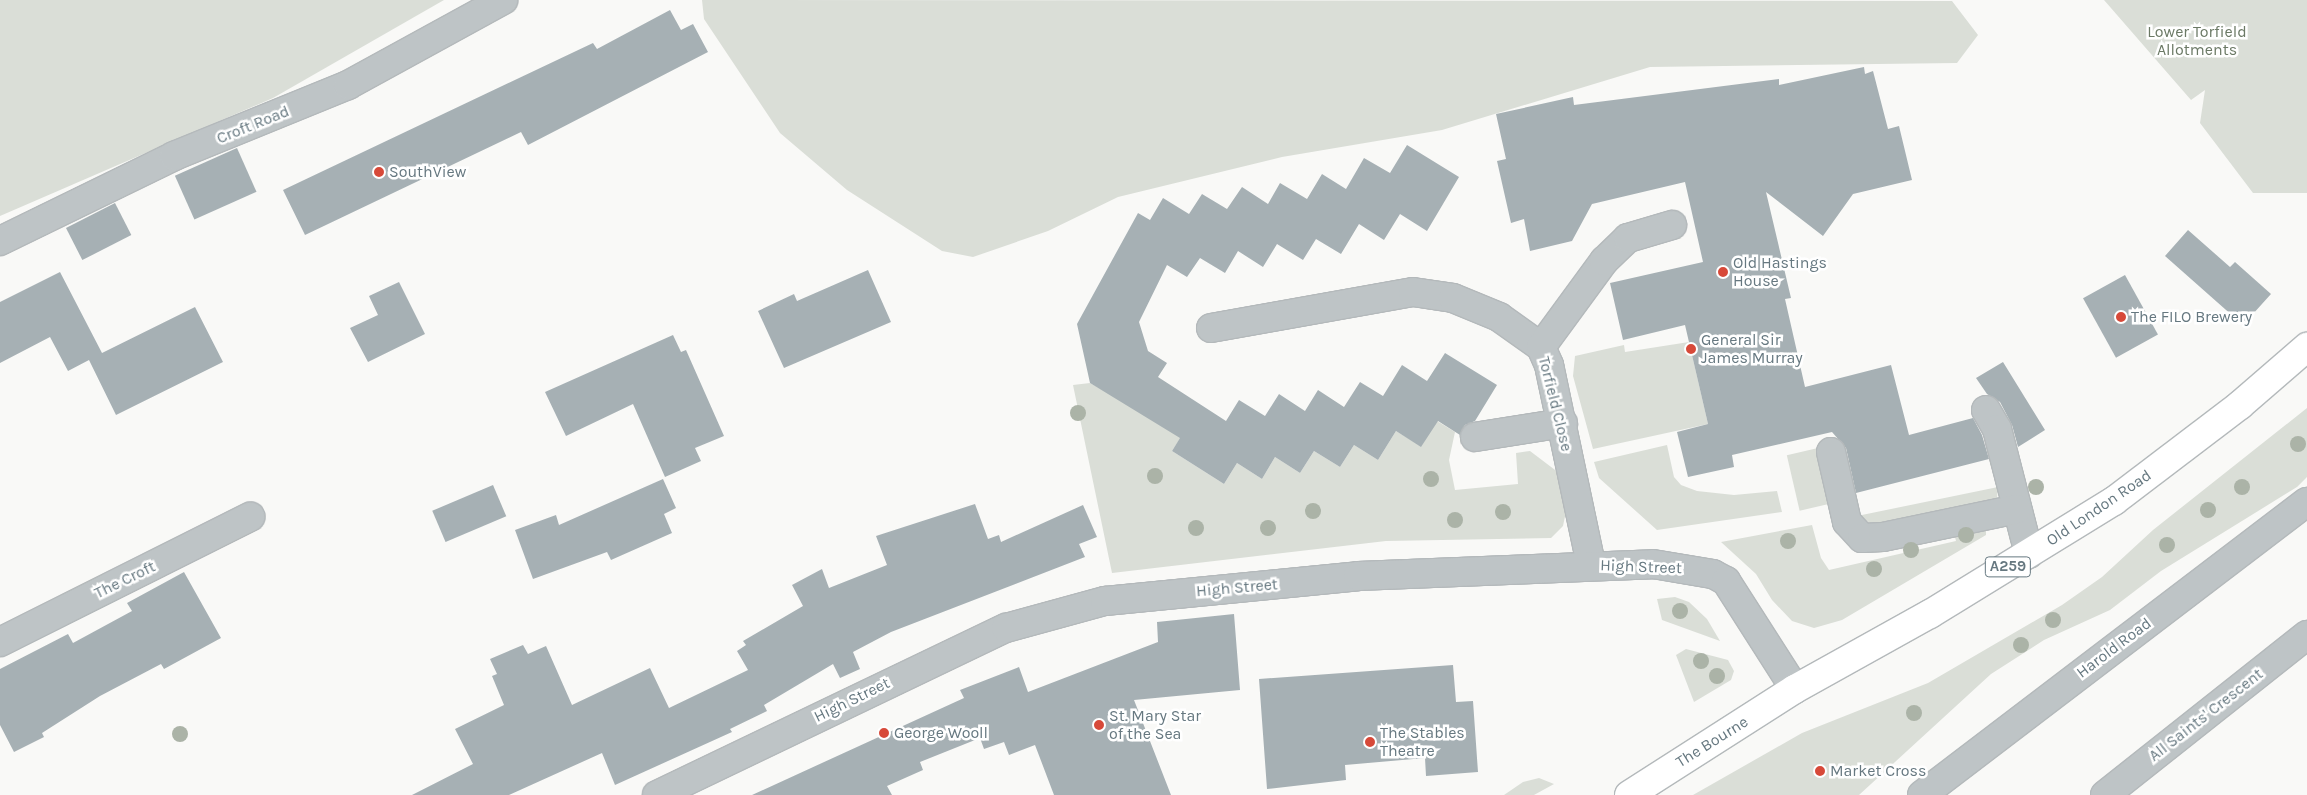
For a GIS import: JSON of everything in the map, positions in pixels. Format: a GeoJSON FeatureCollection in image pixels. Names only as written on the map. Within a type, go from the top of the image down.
{"type":"FeatureCollection","features":[{"type":"Feature","properties":{"kind":"highway","name":"Old London Road"},"geometry":{"type":"LineString","coordinates":[[1795,689],[2030,554],[2114,501],[2180,453],[2307,347]]}},
{"type":"Feature","properties":{"kind":"highway","name":"The Bourne"},"geometry":{"type":"LineString","coordinates":[[1629,795],[1795,689]]}},
{"type":"Feature","properties":{"kind":"street","name":"Croft Road"},"geometry":{"type":"LineString","coordinates":[[0,241],[174,156],[348,85],[502,0]]}},
{"type":"Feature","properties":{"kind":"street"},"geometry":{"type":"LineString","coordinates":[[1541,347],[1604,262],[1628,238],[1672,225]]}},
{"type":"Feature","properties":{"kind":"street","name":"Torfield Close"},"geometry":{"type":"LineString","coordinates":[[1211,328],[1414,292],[1453,298],[1499,316],[1541,347],[1562,423],[1591,565]]}},
{"type":"Feature","properties":{"kind":"street"},"geometry":{"type":"LineString","coordinates":[[1986,410],[1997,429],[2030,554]]}},
{"type":"Feature","properties":{"kind":"street"},"geometry":{"type":"LineString","coordinates":[[1474,437],[1562,423]]}},
{"type":"Feature","properties":{"kind":"street"},"geometry":{"type":"LineString","coordinates":[[1831,452],[1847,522],[1862,538],[1883,537],[2018,509]]}},
{"type":"Feature","properties":{"kind":"street","name":"Harold Road"},"geometry":{"type":"LineString","coordinates":[[1922,795],[2307,502]]}},
{"type":"Feature","properties":{"kind":"street","name":"The Croft"},"geometry":{"type":"LineString","coordinates":[[0,642],[250,517]]}},
{"type":"Feature","properties":{"kind":"street","name":"High Street"},"geometry":{"type":"LineString","coordinates":[[657,795],[1006,628],[1105,601],[1358,576],[1591,565],[1654,564],[1691,568],[1726,582],[1795,689]]}},
{"type":"Feature","properties":{"kind":"street","name":"All Saints' Crescent"},"geometry":{"type":"LineString","coordinates":[[2105,795],[2307,635]]}},
{"type":"Feature","properties":{"kind":"green space"},"geometry":{"type":"Polygon","coordinates":[[[0,0],[444,0],[273,98],[0,216],[0,0]]]}},
{"type":"Feature","properties":{"kind":"green space"},"geometry":{"type":"Polygon","coordinates":[[[702,0],[1952,1],[1978,35],[1957,63],[1650,67],[1442,130],[1282,157],[1118,197],[1048,231],[973,257],[942,251],[847,190],[780,133],[704,19],[702,0]]]}},
{"type":"Feature","properties":{"kind":"green space","name":"Lower Torfield Allotments"},"geometry":{"type":"Polygon","coordinates":[[[2104,0],[2307,0],[2307,193],[2253,193],[2200,123],[2205,90],[2191,100],[2104,0]]]}},
{"type":"Feature","properties":{"kind":"green space"},"geometry":{"type":"Polygon","coordinates":[[[1689,342],[1708,424],[1593,449],[1573,376],[1575,356],[1624,345],[1625,352],[1689,342]]]}},
{"type":"Feature","properties":{"kind":"green space"},"geometry":{"type":"Polygon","coordinates":[[[1090,383],[1183,434],[1172,451],[1224,484],[1237,463],[1262,479],[1275,457],[1300,473],[1314,451],[1340,467],[1354,445],[1378,460],[1396,431],[1421,446],[1437,421],[1455,432],[1449,460],[1455,490],[1518,484],[1516,453],[1530,451],[1563,476],[1568,502],[1563,526],[1551,538],[1386,541],[1112,573],[1073,385],[1090,383]]]}},
{"type":"Feature","properties":{"kind":"green space"},"geometry":{"type":"Polygon","coordinates":[[[2307,408],[2307,477],[2297,487],[2161,571],[2110,610],[2044,640],[1991,674],[1859,795],[1693,795],[1802,733],[1928,683],[2062,605],[2102,577],[2153,530],[2307,408]]]}},
{"type":"Feature","properties":{"kind":"green space"},"geometry":{"type":"Polygon","coordinates":[[[1667,445],[1674,477],[1681,485],[1697,491],[1734,495],[1777,491],[1782,512],[1657,530],[1599,478],[1594,462],[1667,445]]]}},
{"type":"Feature","properties":{"kind":"green space"},"geometry":{"type":"Polygon","coordinates":[[[1818,448],[1831,504],[1800,511],[1787,455],[1818,448]]]}},
{"type":"Feature","properties":{"kind":"green space"},"geometry":{"type":"Polygon","coordinates":[[[1998,487],[1997,498],[1990,504],[1878,527],[1857,516],[1998,487]]]}},
{"type":"Feature","properties":{"kind":"green space"},"geometry":{"type":"Polygon","coordinates":[[[1812,525],[1821,558],[1829,570],[1956,541],[1953,529],[1981,525],[1986,530],[1986,535],[1842,620],[1814,628],[1792,621],[1772,600],[1756,574],[1721,542],[1812,525]]]}},
{"type":"Feature","properties":{"kind":"green space"},"geometry":{"type":"Polygon","coordinates":[[[1675,597],[1689,602],[1707,619],[1720,641],[1662,620],[1657,599],[1675,597]]]}},
{"type":"Feature","properties":{"kind":"green space"},"geometry":{"type":"Polygon","coordinates":[[[1686,649],[1728,660],[1734,671],[1731,680],[1694,702],[1676,655],[1686,649]]]}},
{"type":"Feature","properties":{"kind":"green space"},"geometry":{"type":"Polygon","coordinates":[[[1539,778],[1554,784],[1534,795],[1504,795],[1523,782],[1539,778]]]}},
{"type":"Feature","properties":{"kind":"building"},"geometry":{"type":"Polygon","coordinates":[[[670,10],[681,30],[693,24],[708,52],[528,145],[521,132],[305,235],[283,190],[593,43],[597,49],[670,10]]]}},
{"type":"Feature","properties":{"kind":"building","name":"Old Hastings House"},"geometry":{"type":"Polygon","coordinates":[[[1864,67],[1865,74],[1873,71],[1888,129],[1899,126],[1912,180],[1853,194],[1823,236],[1766,192],[1791,298],[1785,299],[1805,387],[1891,365],[1909,435],[1973,418],[1982,435],[1989,459],[1856,493],[1846,448],[1832,432],[1732,455],[1734,467],[1688,477],[1677,432],[1708,424],[1685,325],[1623,340],[1610,283],[1703,262],[1685,182],[1592,204],[1572,241],[1530,251],[1524,219],[1511,223],[1497,161],[1506,159],[1496,114],[1573,97],[1574,105],[1779,79],[1779,85],[1864,67]]]}},
{"type":"Feature","properties":{"kind":"building"},"geometry":{"type":"Polygon","coordinates":[[[1407,145],[1459,177],[1427,231],[1400,214],[1384,240],[1359,224],[1341,254],[1316,239],[1303,260],[1277,244],[1263,267],[1238,251],[1225,273],[1200,258],[1187,277],[1167,265],[1139,322],[1148,351],[1167,363],[1158,377],[1226,421],[1239,400],[1265,416],[1279,394],[1305,411],[1318,390],[1344,407],[1360,382],[1383,396],[1402,365],[1427,381],[1445,353],[1497,385],[1475,421],[1465,425],[1460,435],[1438,421],[1421,447],[1396,431],[1378,460],[1354,445],[1340,467],[1314,451],[1300,473],[1275,457],[1262,479],[1237,463],[1224,484],[1172,451],[1180,438],[1090,383],[1077,324],[1138,213],[1150,220],[1163,198],[1189,214],[1202,194],[1227,209],[1242,187],[1268,204],[1280,183],[1307,199],[1322,174],[1346,189],[1364,158],[1390,173],[1407,145]]]}},
{"type":"Feature","properties":{"kind":"building"},"geometry":{"type":"Polygon","coordinates":[[[237,148],[257,192],[194,220],[175,176],[237,148]]]}},
{"type":"Feature","properties":{"kind":"building"},"geometry":{"type":"Polygon","coordinates":[[[115,203],[131,235],[82,260],[66,228],[115,203]]]}},
{"type":"Feature","properties":{"kind":"building"},"geometry":{"type":"Polygon","coordinates":[[[2188,230],[2230,267],[2235,262],[2271,294],[2243,325],[2165,256],[2188,230]]]}},
{"type":"Feature","properties":{"kind":"building"},"geometry":{"type":"Polygon","coordinates":[[[868,270],[891,322],[784,368],[758,311],[794,294],[797,301],[868,270]]]}},
{"type":"Feature","properties":{"kind":"building"},"geometry":{"type":"Polygon","coordinates":[[[60,272],[102,353],[195,307],[223,362],[116,415],[89,360],[68,371],[50,337],[0,363],[0,302],[60,272]]]}},
{"type":"Feature","properties":{"kind":"building","name":"The FILO Brewery"},"geometry":{"type":"Polygon","coordinates":[[[2125,275],[2158,334],[2116,358],[2083,298],[2125,275]]]}},
{"type":"Feature","properties":{"kind":"building"},"geometry":{"type":"Polygon","coordinates":[[[399,282],[425,334],[368,362],[350,328],[378,315],[369,296],[399,282]]]}},
{"type":"Feature","properties":{"kind":"building"},"geometry":{"type":"Polygon","coordinates":[[[673,335],[681,352],[686,350],[724,436],[695,448],[701,461],[665,477],[633,404],[566,436],[545,392],[673,335]]]}},
{"type":"Feature","properties":{"kind":"building"},"geometry":{"type":"Polygon","coordinates":[[[2003,362],[2045,430],[2018,447],[2012,425],[2000,402],[1987,394],[1976,378],[2003,362]]]}},
{"type":"Feature","properties":{"kind":"building"},"geometry":{"type":"Polygon","coordinates":[[[663,479],[676,508],[664,514],[672,533],[611,560],[607,552],[533,579],[515,530],[556,515],[559,525],[663,479]]]}},
{"type":"Feature","properties":{"kind":"building"},"geometry":{"type":"Polygon","coordinates":[[[493,485],[506,516],[446,542],[432,511],[493,485]]]}},
{"type":"Feature","properties":{"kind":"building"},"geometry":{"type":"Polygon","coordinates":[[[975,504],[988,539],[999,535],[1001,542],[1083,505],[1097,537],[1079,544],[1085,557],[891,632],[853,652],[860,669],[840,678],[833,664],[764,705],[767,711],[730,729],[732,732],[615,785],[602,753],[509,795],[412,795],[473,764],[455,729],[504,705],[492,676],[497,674],[490,659],[523,645],[528,654],[546,646],[572,705],[650,668],[669,708],[748,670],[737,651],[746,645],[743,641],[803,606],[792,585],[822,569],[829,588],[887,565],[876,536],[975,504]]]}},
{"type":"Feature","properties":{"kind":"building"},"geometry":{"type":"Polygon","coordinates":[[[184,572],[221,638],[164,669],[161,664],[100,696],[42,733],[44,737],[14,752],[0,725],[0,669],[68,634],[73,643],[132,611],[127,603],[184,572]]]}},
{"type":"Feature","properties":{"kind":"building"},"geometry":{"type":"Polygon","coordinates":[[[1234,614],[1240,690],[1134,700],[1171,795],[1054,795],[1035,745],[1009,755],[1004,742],[984,749],[980,738],[920,762],[923,770],[887,786],[892,795],[752,795],[964,698],[960,690],[1019,667],[1028,692],[1158,642],[1157,622],[1234,614]]]}},
{"type":"Feature","properties":{"kind":"building","name":"The Stables Theatre"},"geometry":{"type":"Polygon","coordinates":[[[1453,665],[1456,702],[1473,701],[1478,772],[1426,776],[1425,758],[1345,765],[1346,780],[1267,789],[1259,679],[1453,665]]]}},
{"type":"Feature","properties":{"kind":"place","name":"SouthView"},"geometry":{"type":"Point","coordinates":[379,172]}},
{"type":"Feature","properties":{"kind":"place","name":"Old Hastings House"},"geometry":{"type":"Point","coordinates":[1723,272]}},
{"type":"Feature","properties":{"kind":"place","name":"The FILO Brewery"},"geometry":{"type":"Point","coordinates":[2121,317]}},
{"type":"Feature","properties":{"kind":"place","name":"General Sir James Murray"},"geometry":{"type":"Point","coordinates":[1691,349]}},
{"type":"Feature","properties":{"kind":"place","name":"St. Mary Star of the Sea"},"geometry":{"type":"Point","coordinates":[1099,725]}},
{"type":"Feature","properties":{"kind":"place","name":"George Wooll"},"geometry":{"type":"Point","coordinates":[884,733]}},
{"type":"Feature","properties":{"kind":"place","name":"The Stables Theatre"},"geometry":{"type":"Point","coordinates":[1370,742]}},
{"type":"Feature","properties":{"kind":"place","name":"Market Cross"},"geometry":{"type":"Point","coordinates":[1820,771]}}]}
